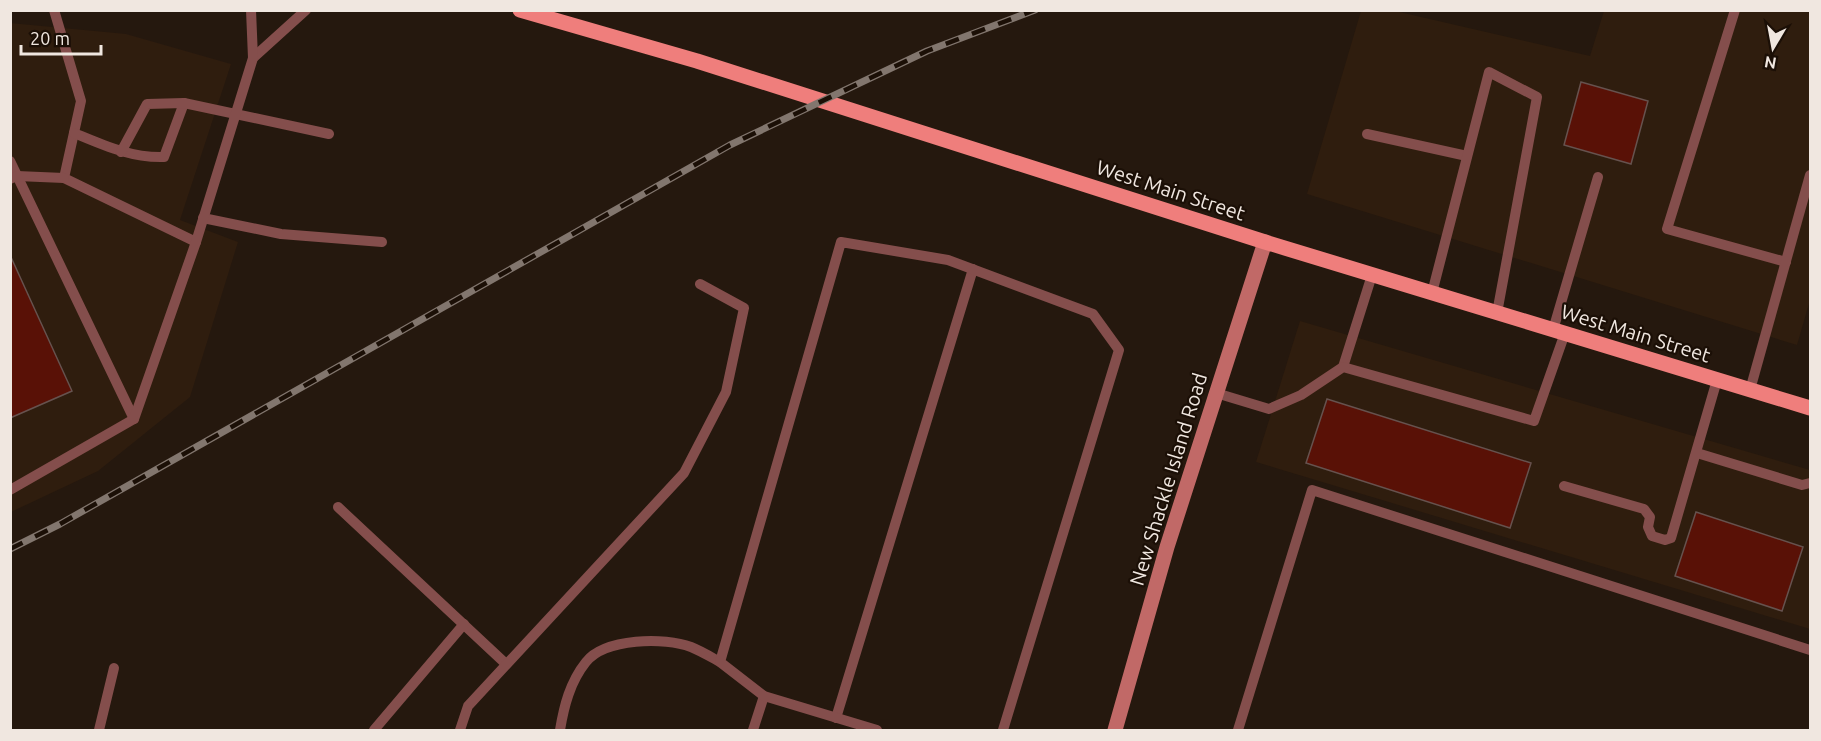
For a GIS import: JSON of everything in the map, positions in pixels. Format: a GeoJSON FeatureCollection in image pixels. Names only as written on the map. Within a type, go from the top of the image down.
{"type":"FeatureCollection","features":[{"type":"Feature","properties":{"kind":"main road","name":"West Main Street"},"geometry":{"type":"LineString","coordinates":[[520,10],[697,61],[1265,242],[1810,408]]}},
{"type":"Feature","properties":{"kind":"main road","name":"New Shackle Island Road"},"geometry":{"type":"LineString","coordinates":[[1115,730],[1167,547],[1265,242]]}},
{"type":"Feature","properties":{"kind":"lane"},"geometry":{"type":"LineString","coordinates":[[54,10],[81,101],[64,178]]}},
{"type":"Feature","properties":{"kind":"lane"},"geometry":{"type":"LineString","coordinates":[[10,490],[134,419],[203,218],[253,58],[251,10]]}},
{"type":"Feature","properties":{"kind":"lane"},"geometry":{"type":"LineString","coordinates":[[253,58],[306,10]]}},
{"type":"Feature","properties":{"kind":"lane"},"geometry":{"type":"LineString","coordinates":[[1735,10],[1667,229],[1786,262]]}},
{"type":"Feature","properties":{"kind":"lane"},"geometry":{"type":"LineString","coordinates":[[1432,293],[1489,72],[1537,98],[1497,313]]}},
{"type":"Feature","properties":{"kind":"lane"},"geometry":{"type":"LineString","coordinates":[[74,133],[121,152],[146,158],[164,157],[184,103]]}},
{"type":"Feature","properties":{"kind":"lane"},"geometry":{"type":"LineString","coordinates":[[121,152],[147,104],[184,103],[235,116],[329,134]]}},
{"type":"Feature","properties":{"kind":"lane"},"geometry":{"type":"LineString","coordinates":[[1367,134],[1467,156]]}},
{"type":"Feature","properties":{"kind":"lane"},"geometry":{"type":"LineString","coordinates":[[10,161],[14,177],[134,419]]}},
{"type":"Feature","properties":{"kind":"lane"},"geometry":{"type":"LineString","coordinates":[[1750,390],[1810,175]]}},
{"type":"Feature","properties":{"kind":"lane"},"geometry":{"type":"LineString","coordinates":[[14,177],[64,178],[195,242]]}},
{"type":"Feature","properties":{"kind":"lane"},"geometry":{"type":"LineString","coordinates":[[1344,367],[1534,422],[1598,177]]}},
{"type":"Feature","properties":{"kind":"lane"},"geometry":{"type":"LineString","coordinates":[[203,218],[281,234],[382,242]]}},
{"type":"Feature","properties":{"kind":"lane"},"geometry":{"type":"LineString","coordinates":[[720,662],[841,242],[948,260],[1093,314],[1119,350],[1003,730]]}},
{"type":"Feature","properties":{"kind":"lane"},"geometry":{"type":"LineString","coordinates":[[836,718],[973,269]]}},
{"type":"Feature","properties":{"kind":"lane"},"geometry":{"type":"LineString","coordinates":[[1216,393],[1269,409],[1301,395],[1344,367],[1372,275]]}},
{"type":"Feature","properties":{"kind":"lane"},"geometry":{"type":"LineString","coordinates":[[460,730],[468,706],[684,473],[726,392],[744,308],[700,284]]}},
{"type":"Feature","properties":{"kind":"lane"},"geometry":{"type":"LineString","coordinates":[[1564,486],[1644,509],[1650,516],[1649,533],[1665,540],[1671,538],[1717,380]]}},
{"type":"Feature","properties":{"kind":"lane"},"geometry":{"type":"LineString","coordinates":[[1697,453],[1802,485],[1810,483]]}},
{"type":"Feature","properties":{"kind":"lane"},"geometry":{"type":"LineString","coordinates":[[1238,730],[1312,490],[1810,650]]}},
{"type":"Feature","properties":{"kind":"lane"},"geometry":{"type":"LineString","coordinates":[[338,507],[506,664]]}},
{"type":"Feature","properties":{"kind":"lane"},"geometry":{"type":"LineString","coordinates":[[375,730],[464,624]]}},
{"type":"Feature","properties":{"kind":"lane"},"geometry":{"type":"LineString","coordinates":[[560,730],[566,698],[586,660],[614,644],[656,641],[690,646],[720,662],[764,696],[877,730]]}},
{"type":"Feature","properties":{"kind":"lane"},"geometry":{"type":"LineString","coordinates":[[99,730],[114,668]]}},
{"type":"Feature","properties":{"kind":"lane"},"geometry":{"type":"LineString","coordinates":[[753,730],[764,696]]}},
{"type":"Feature","properties":{"kind":"shaded area"},"geometry":{"type":"Polygon","coordinates":[[[1361,11],[1395,11],[1590,56],[1604,11],[1810,11],[1810,300],[1797,345],[1307,194],[1361,11]]]}},
{"type":"Feature","properties":{"kind":"shaded area"},"geometry":{"type":"Polygon","coordinates":[[[10,23],[126,34],[231,64],[180,220],[238,242],[190,397],[98,471],[11,512],[10,23]]]}},
{"type":"Feature","properties":{"kind":"shaded area"},"geometry":{"type":"Polygon","coordinates":[[[1300,321],[1810,470],[1810,629],[1256,462],[1300,321]]]}},
{"type":"Feature","properties":{"kind":"building"},"geometry":{"type":"Polygon","coordinates":[[[1581,82],[1648,101],[1631,164],[1564,145],[1581,82]]]}},
{"type":"Feature","properties":{"kind":"building"},"geometry":{"type":"Polygon","coordinates":[[[10,255],[72,391],[10,418],[10,255]]]}},
{"type":"Feature","properties":{"kind":"building"},"geometry":{"type":"Polygon","coordinates":[[[1327,399],[1531,463],[1510,528],[1306,463],[1327,399]]]}},
{"type":"Feature","properties":{"kind":"building"},"geometry":{"type":"Polygon","coordinates":[[[1696,512],[1803,547],[1782,611],[1675,576],[1696,512]]]}},
{"type":"Feature","properties":{"kind":"railway"},"geometry":{"type":"LineString","coordinates":[[10,549],[60,524],[730,145],[927,51],[1035,10]]}}]}
